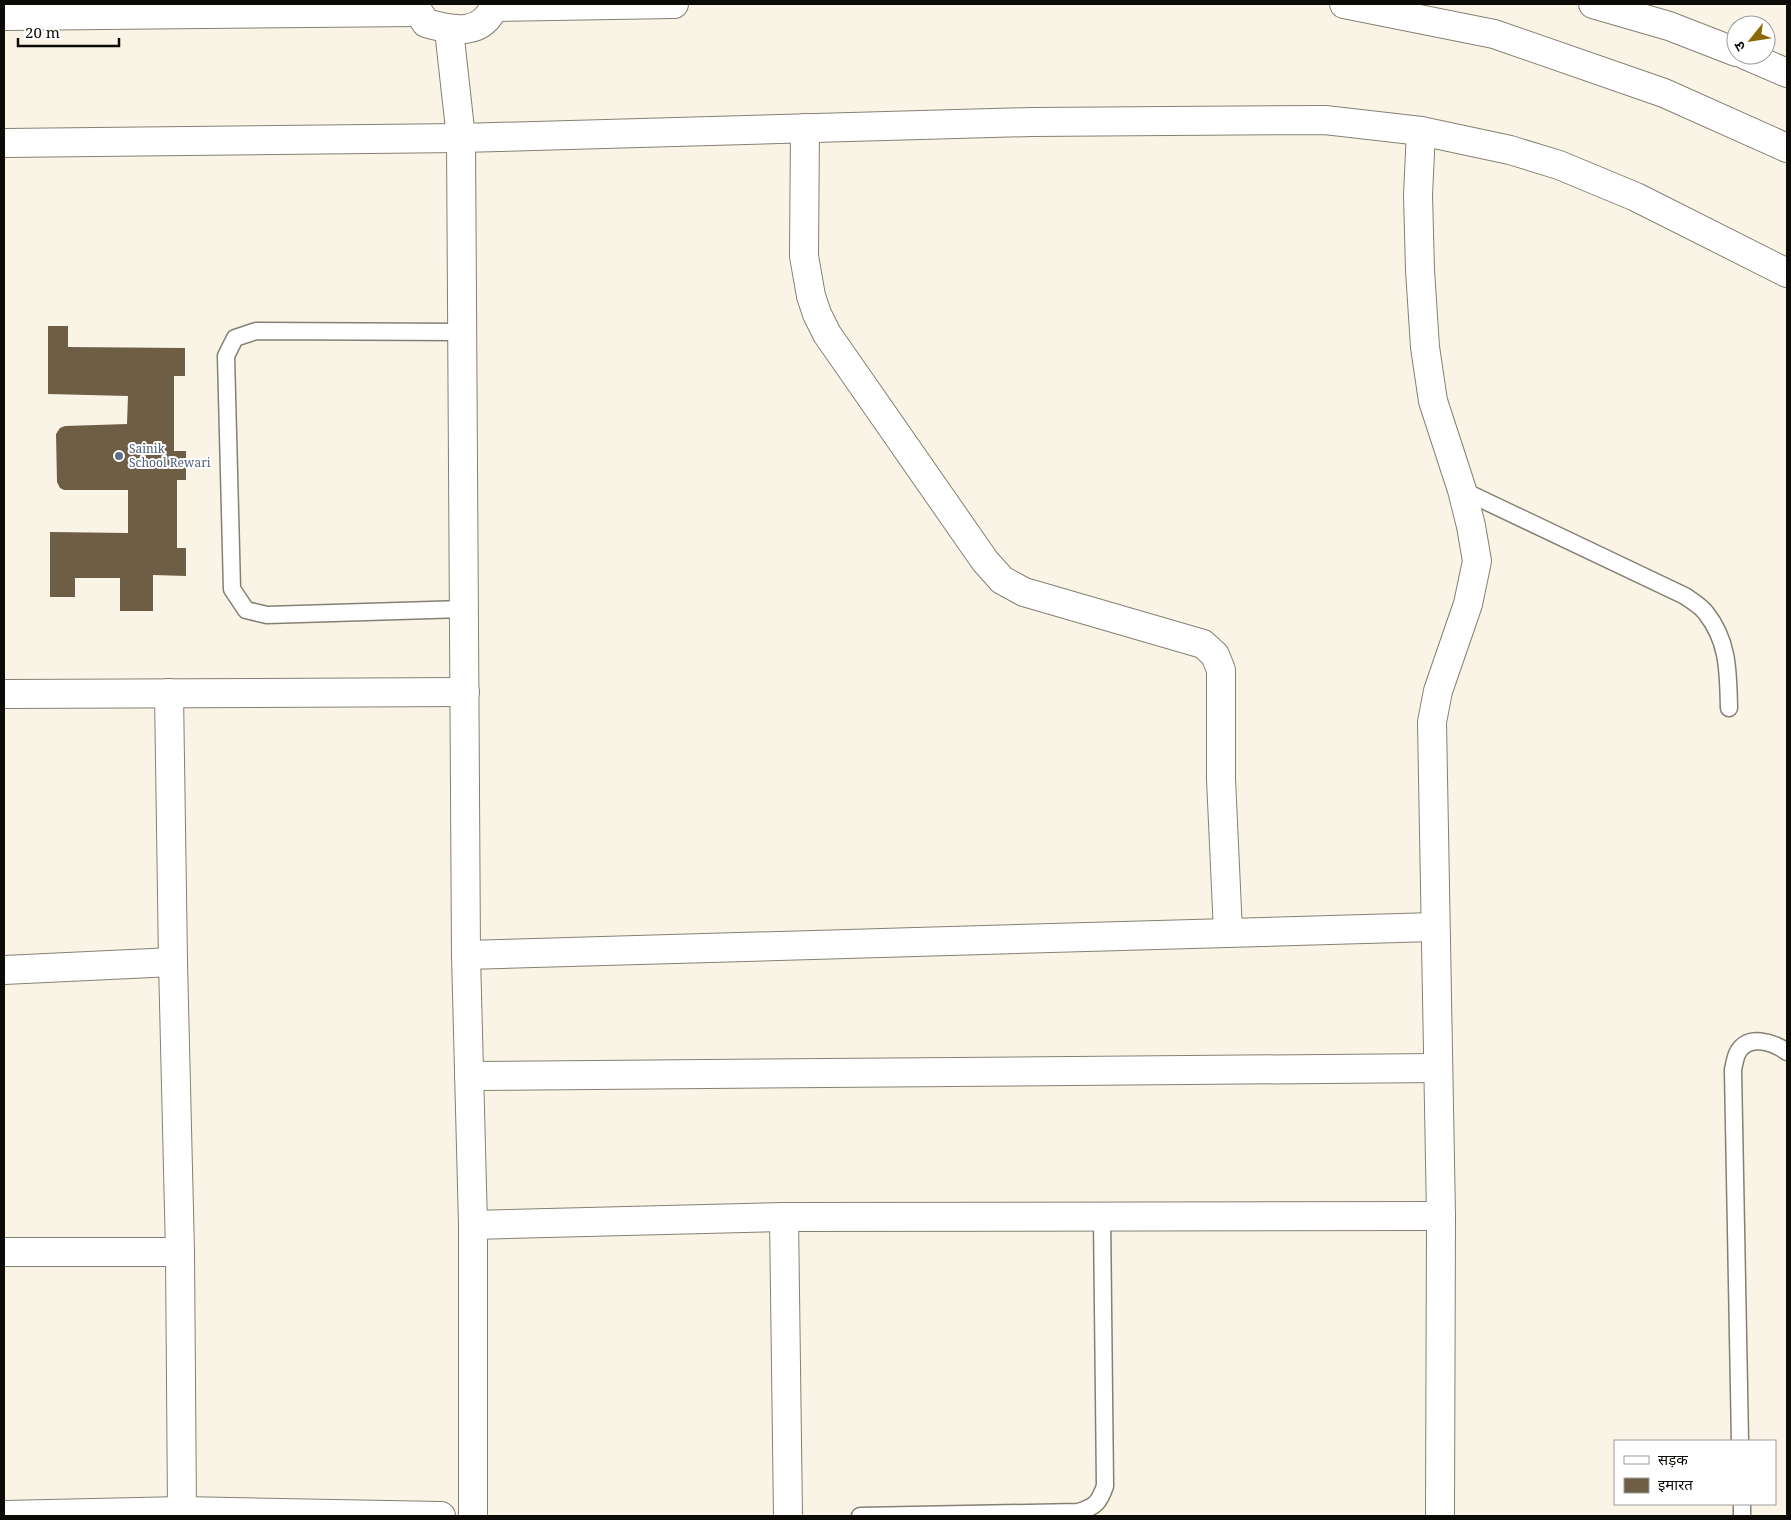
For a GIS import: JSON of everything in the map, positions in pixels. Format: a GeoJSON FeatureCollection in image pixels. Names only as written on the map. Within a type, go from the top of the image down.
{"type":"FeatureCollection","features":[{"type":"Feature","properties":{"kind":"street"},"geometry":{"type":"LineString","coordinates":[[4,16],[416,8],[426,23],[449,30],[469,28],[483,23],[494,5],[674,4]]}},
{"type":"Feature","properties":{"kind":"street"},"geometry":{"type":"LineString","coordinates":[[1344,4],[1494,34],[1664,93],[1787,148]]}},
{"type":"Feature","properties":{"kind":"street"},"geometry":{"type":"LineString","coordinates":[[1593,4],[1668,26],[1726,48]]}},
{"type":"Feature","properties":{"kind":"street"},"geometry":{"type":"LineString","coordinates":[[449,30],[461,138],[466,955],[474,1224],[473,1516]]}},
{"type":"Feature","properties":{"kind":"street"},"geometry":{"type":"LineString","coordinates":[[1768,65],[1787,73]]}},
{"type":"Feature","properties":{"kind":"street"},"geometry":{"type":"LineString","coordinates":[[4,143],[461,138],[1031,122],[1324,120],[1421,132],[1510,150],[1559,165],[1636,197],[1787,273]]}},
{"type":"Feature","properties":{"kind":"street"},"geometry":{"type":"LineString","coordinates":[[805,128],[804,256],[816,314],[832,341],[985,561],[1002,580],[1024,592],[1202,644],[1215,655],[1221,670],[1221,779],[1228,932]]}},
{"type":"Feature","properties":{"kind":"street"},"geometry":{"type":"LineString","coordinates":[[1421,132],[1418,195],[1425,348],[1432,401],[1462,490],[1477,560],[1468,604],[1438,691],[1432,722],[1440,1216],[1440,1516]]}},
{"type":"Feature","properties":{"kind":"street"},"geometry":{"type":"LineString","coordinates":[[4,694],[465,692]]}},
{"type":"Feature","properties":{"kind":"street"},"geometry":{"type":"LineString","coordinates":[[169,693],[180,1252],[182,1511]]}},
{"type":"Feature","properties":{"kind":"street"},"geometry":{"type":"LineString","coordinates":[[466,955],[1434,927]]}},
{"type":"Feature","properties":{"kind":"street"},"geometry":{"type":"LineString","coordinates":[[4,970],[173,962]]}},
{"type":"Feature","properties":{"kind":"street"},"geometry":{"type":"LineString","coordinates":[[469,1076],[1438,1068]]}},
{"type":"Feature","properties":{"kind":"street"},"geometry":{"type":"LineString","coordinates":[[474,1224],[784,1217],[1440,1216]]}},
{"type":"Feature","properties":{"kind":"street"},"geometry":{"type":"LineString","coordinates":[[784,1217],[788,1516]]}},
{"type":"Feature","properties":{"kind":"street"},"geometry":{"type":"LineString","coordinates":[[4,1252],[180,1252]]}},
{"type":"Feature","properties":{"kind":"street"},"geometry":{"type":"LineString","coordinates":[[4,1514],[182,1511],[441,1516]]}},
{"type":"Feature","properties":{"kind":"lane"},"geometry":{"type":"LineString","coordinates":[[462,332],[256,331],[235,338],[226,356],[232,590],[246,610],[267,616],[464,609]]}},
{"type":"Feature","properties":{"kind":"lane"},"geometry":{"type":"LineString","coordinates":[[1462,490],[1685,596],[1705,611],[1718,631],[1727,658],[1730,708]]}},
{"type":"Feature","properties":{"kind":"lane"},"geometry":{"type":"LineString","coordinates":[[1740,1440],[1733,1070],[1738,1052],[1749,1042],[1766,1041],[1787,1052]]}},
{"type":"Feature","properties":{"kind":"lane"},"geometry":{"type":"LineString","coordinates":[[860,1516],[1078,1512],[1090,1508],[1101,1499],[1105,1486],[1102,1217]]}},
{"type":"Feature","properties":{"kind":"building"},"geometry":{"type":"Polygon","coordinates":[[[48,326],[68,326],[68,347],[185,348],[185,376],[174,376],[174,451],[186,451],[186,480],[177,480],[177,548],[186,548],[186,576],[153,575],[153,611],[120,611],[120,578],[75,578],[75,597],[50,597],[50,532],[128,533],[128,490],[64,490],[60,488],[57,482],[56,434],[60,428],[65,426],[127,424],[128,396],[48,394],[48,326]]]}},
{"type":"Feature","properties":{"kind":"place","name":"Sainik School Rewari"},"geometry":{"type":"Point","coordinates":[119,456]}}]}
